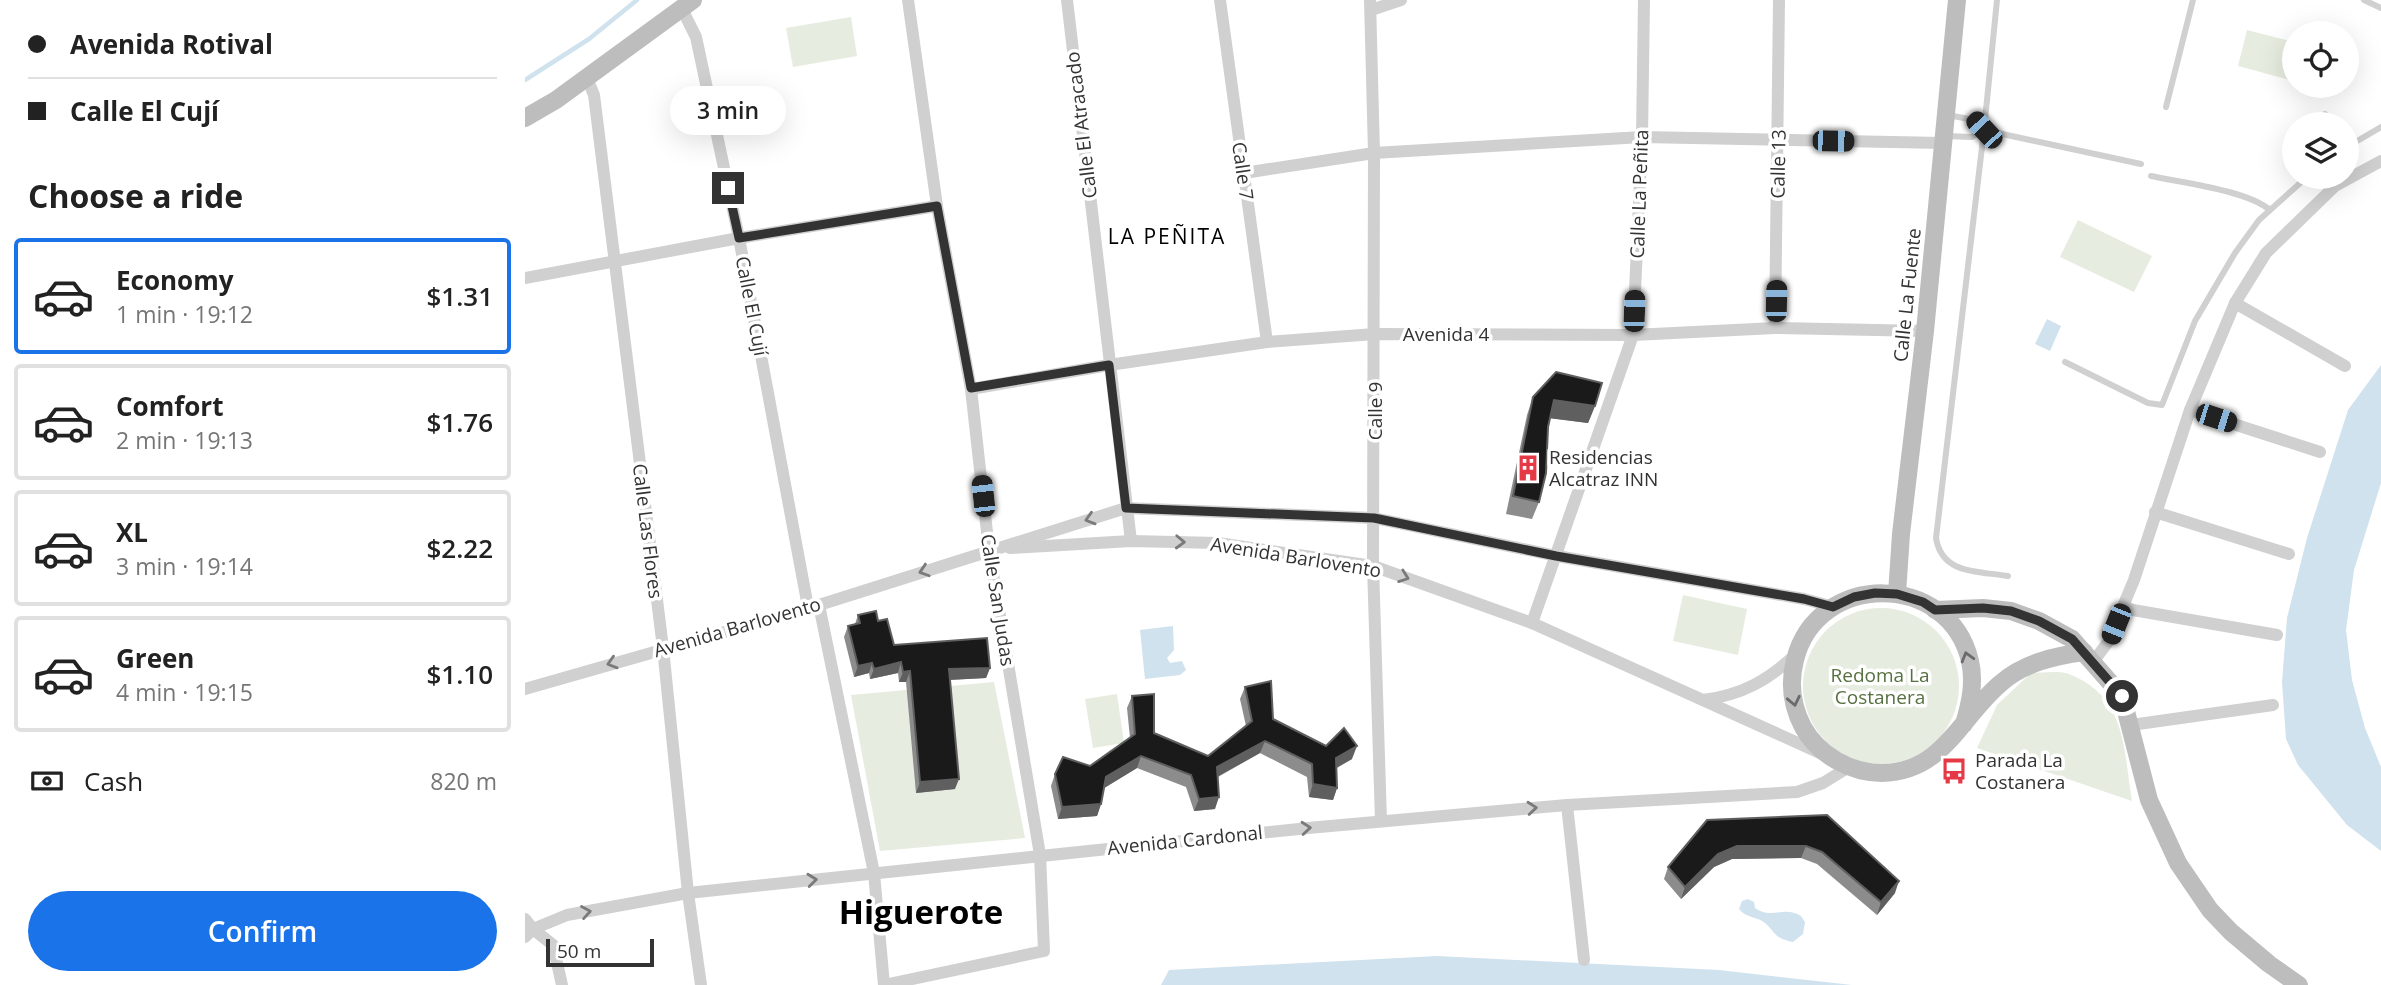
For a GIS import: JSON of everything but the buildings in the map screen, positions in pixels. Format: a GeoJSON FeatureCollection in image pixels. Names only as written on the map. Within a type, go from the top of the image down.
{"type":"FeatureCollection","features":[{"type":"Feature","properties":{"kind":"main road","name":"Calle La Fuente"},"geometry":{"type":"LineString","coordinates":[[1897,594],[1957,0]]}},
{"type":"Feature","properties":{"kind":"main road"},"geometry":{"type":"LineString","coordinates":[[525,118],[556,100],[688,4]]}},
{"type":"Feature","properties":{"kind":"main road"},"geometry":{"type":"LineString","coordinates":[[525,129],[556,100]]}},
{"type":"Feature","properties":{"kind":"main road"},"geometry":{"type":"LineString","coordinates":[[1964,724],[1972,682],[1970,661],[1951,624],[1923,602],[1897,594],[1875,593],[1854,597],[1833,607],[1811,627],[1797,653],[1791,686],[1798,718],[1811,739],[1829,756],[1849,767],[1881,773],[1914,767],[1929,760],[1942,749],[1964,724],[1981,701],[2003,681],[2028,666],[2055,656],[2089,657]]}},
{"type":"Feature","properties":{"kind":"main road"},"geometry":{"type":"LineString","coordinates":[[1935,610],[1983,608],[2011,611],[2039,621],[2072,639],[2122,696],[2149,800],[2178,863],[2210,910],[2231,932],[2299,985]]}},
{"type":"Feature","properties":{"kind":"street","name":"Calle San Judas"},"geometry":{"type":"LineString","coordinates":[[884,985],[1044,951],[1040,855],[989,550],[971,388],[937,206],[908,0]]}},
{"type":"Feature","properties":{"kind":"street","name":"Calle El Atracado"},"geometry":{"type":"LineString","coordinates":[[1067,0],[1131,541]]}},
{"type":"Feature","properties":{"kind":"street","name":"Calle 7"},"geometry":{"type":"LineString","coordinates":[[1220,0],[1268,342]]}},
{"type":"Feature","properties":{"kind":"street"},"geometry":{"type":"LineString","coordinates":[[1371,5],[1401,0]]}},
{"type":"Feature","properties":{"kind":"street","name":"Calle La Peñita"},"geometry":{"type":"LineString","coordinates":[[1532,623],[1633,335],[1644,0]]}},
{"type":"Feature","properties":{"kind":"street","name":"Calle 13"},"geometry":{"type":"LineString","coordinates":[[1775,328],[1779,0]]}},
{"type":"Feature","properties":{"kind":"street","name":"Calle El Cují"},"geometry":{"type":"LineString","coordinates":[[688,4],[814,606],[874,873],[884,985]]}},
{"type":"Feature","properties":{"kind":"street","name":"Calle 9"},"geometry":{"type":"LineString","coordinates":[[1371,5],[1375,334],[1373,566],[1381,821]]}},
{"type":"Feature","properties":{"kind":"street","name":"Calle Las Flores"},"geometry":{"type":"LineString","coordinates":[[587,78],[594,95],[663,648],[688,893],[701,985]]}},
{"type":"Feature","properties":{"kind":"street"},"geometry":{"type":"LineString","coordinates":[[1244,173],[1374,153],[1641,137],[1943,139]]}},
{"type":"Feature","properties":{"kind":"street"},"geometry":{"type":"LineString","coordinates":[[2089,657],[2108,642],[2134,580],[2190,410],[2235,303],[2266,253],[2335,186],[2381,161]]}},
{"type":"Feature","properties":{"kind":"street"},"geometry":{"type":"LineString","coordinates":[[525,278],[739,238],[937,206]]}},
{"type":"Feature","properties":{"kind":"street"},"geometry":{"type":"LineString","coordinates":[[2235,303],[2345,366]]}},
{"type":"Feature","properties":{"kind":"street","name":"Avenida 4"},"geometry":{"type":"LineString","coordinates":[[971,388],[1268,342],[1375,334],[1633,335],[1775,328],[1925,331]]}},
{"type":"Feature","properties":{"kind":"street"},"geometry":{"type":"LineString","coordinates":[[2190,410],[2320,452]]}},
{"type":"Feature","properties":{"kind":"street","name":"Avenida Barlovento"},"geometry":{"type":"LineString","coordinates":[[525,689],[814,606],[1126,508],[1374,518],[1556,556],[1804,599],[1833,607]]}},
{"type":"Feature","properties":{"kind":"street"},"geometry":{"type":"LineString","coordinates":[[2155,512],[2289,554]]}},
{"type":"Feature","properties":{"kind":"street","name":"Avenida Barlovento"},"geometry":{"type":"LineString","coordinates":[[989,550],[1131,541],[1218,543],[1373,566],[1532,623],[1829,756]]}},
{"type":"Feature","properties":{"kind":"street"},"geometry":{"type":"LineString","coordinates":[[2123,606],[2277,635]]}},
{"type":"Feature","properties":{"kind":"street"},"geometry":{"type":"LineString","coordinates":[[1703,700],[1724,698],[1764,681],[1797,653]]}},
{"type":"Feature","properties":{"kind":"street"},"geometry":{"type":"LineString","coordinates":[[2131,725],[2273,705]]}},
{"type":"Feature","properties":{"kind":"street","name":"Avenida Cardonal"},"geometry":{"type":"LineString","coordinates":[[528,928],[567,915],[688,893],[1040,855],[1567,805],[1797,792],[1823,783],[1849,767]]}},
{"type":"Feature","properties":{"kind":"street"},"geometry":{"type":"LineString","coordinates":[[1567,805],[1584,960]]}},
{"type":"Feature","properties":{"kind":"street"},"geometry":{"type":"LineString","coordinates":[[528,928],[553,945],[562,985]]}},
{"type":"Feature","properties":{"kind":"lane"},"geometry":{"type":"LineString","coordinates":[[1997,0],[1936,538],[1941,554],[1952,566],[2008,576]]}},
{"type":"Feature","properties":{"kind":"lane"},"geometry":{"type":"LineString","coordinates":[[2166,107],[2193,0]]}},
{"type":"Feature","properties":{"kind":"lane"},"geometry":{"type":"LineString","coordinates":[[2364,0],[2381,8]]}},
{"type":"Feature","properties":{"kind":"lane"},"geometry":{"type":"LineString","coordinates":[[1946,115],[1974,120],[1984,130],[2141,164]]}},
{"type":"Feature","properties":{"kind":"lane"},"geometry":{"type":"LineString","coordinates":[[2359,140],[2381,127]]}},
{"type":"Feature","properties":{"kind":"lane"},"geometry":{"type":"LineString","coordinates":[[1943,139],[1972,137],[1984,130]]}},
{"type":"Feature","properties":{"kind":"lane"},"geometry":{"type":"LineString","coordinates":[[2151,176],[2236,195],[2262,204],[2270,210]]}},
{"type":"Feature","properties":{"kind":"lane"},"geometry":{"type":"LineString","coordinates":[[2065,362],[2148,402],[2162,404],[2195,321],[2235,253],[2259,220],[2294,189]]}},
{"type":"Feature","properties":{"kind":"green space"},"geometry":{"type":"Polygon","coordinates":[[[851,17],[857,56],[793,67],[786,28],[851,17]]]}},
{"type":"Feature","properties":{"kind":"green space"},"geometry":{"type":"Polygon","coordinates":[[[2247,30],[2282,39],[2282,78],[2238,66],[2247,30]]]}},
{"type":"Feature","properties":{"kind":"green space"},"geometry":{"type":"Polygon","coordinates":[[[2078,220],[2152,256],[2134,292],[2060,257],[2078,220]]]}},
{"type":"Feature","properties":{"kind":"green space"},"geometry":{"type":"Polygon","coordinates":[[[1683,595],[1747,609],[1738,655],[1673,641],[1683,595]]]}},
{"type":"Feature","properties":{"kind":"green space","name":"Redoma La Costanera"},"geometry":{"type":"Polygon","coordinates":[[[1881,608],[1911,614],[1936,631],[1953,656],[1959,686],[1953,716],[1936,741],[1911,758],[1881,764],[1851,758],[1826,741],[1809,716],[1803,686],[1809,656],[1826,631],[1851,614],[1881,608]]]}},
{"type":"Feature","properties":{"kind":"green space"},"geometry":{"type":"Polygon","coordinates":[[[2031,673],[2069,674],[2088,684],[2102,696],[2119,726],[2132,801],[1977,748],[1997,705],[2031,673]]]}},
{"type":"Feature","properties":{"kind":"green space"},"geometry":{"type":"Polygon","coordinates":[[[994,682],[1025,838],[880,851],[851,695],[994,682]]]}},
{"type":"Feature","properties":{"kind":"green space"},"geometry":{"type":"Polygon","coordinates":[[[1117,694],[1124,743],[1093,748],[1085,699],[1117,694]]]}},
{"type":"Feature","properties":{"kind":"water"},"geometry":{"type":"Polygon","coordinates":[[[2047,319],[2061,326],[2050,351],[2035,344],[2047,319]]]}},
{"type":"Feature","properties":{"kind":"water"},"geometry":{"type":"Polygon","coordinates":[[[2381,365],[2381,483],[2354,570],[2346,630],[2352,680],[2365,728],[2381,767],[2381,851],[2347,825],[2298,765],[2286,739],[2282,682],[2287,618],[2307,538],[2348,410],[2381,365]]]}},
{"type":"Feature","properties":{"kind":"water"},"geometry":{"type":"Polygon","coordinates":[[[1173,626],[1174,650],[1167,658],[1170,663],[1182,661],[1186,670],[1180,675],[1145,679],[1140,630],[1173,626]]]}},
{"type":"Feature","properties":{"kind":"water"},"geometry":{"type":"Polygon","coordinates":[[[1748,899],[1754,902],[1755,908],[1767,913],[1789,912],[1801,916],[1805,922],[1803,934],[1793,942],[1779,937],[1765,923],[1739,909],[1742,901],[1748,899]]]}},
{"type":"Feature","properties":{"kind":"water"},"geometry":{"type":"Polygon","coordinates":[[[1437,956],[1719,970],[1852,985],[1161,985],[1169,970],[1437,956]]]}},
{"type":"Feature","properties":{"kind":"waterway"},"geometry":{"type":"LineString","coordinates":[[525,80],[589,39],[637,0]]}},
{"type":"Feature","properties":{"kind":"place","name":"Residencias Alcatraz INN"},"geometry":{"type":"Point","coordinates":[1528,468]}},
{"type":"Feature","properties":{"kind":"place","name":"Parada La Costanera"},"geometry":{"type":"Point","coordinates":[1954,771]}},
{"type":"Feature","properties":{"kind":"district","name":"LA PEÑITA"},"geometry":{"type":"Point","coordinates":[1167,236]}},
{"type":"Feature","properties":{"kind":"district","name":"Higuerote"},"geometry":{"type":"Point","coordinates":[921,911]}},
{"type":"Feature","properties":{"kind":"route"},"geometry":{"type":"LineString","coordinates":[[728,188],[739,238],[937,206],[971,388],[1109,365],[1126,508],[1374,518],[1556,556],[1804,599],[1833,607],[1854,597],[1875,593],[1911,597],[1935,610],[1983,608],[2011,611],[2039,621],[2072,639],[2122,696]]}}]}
